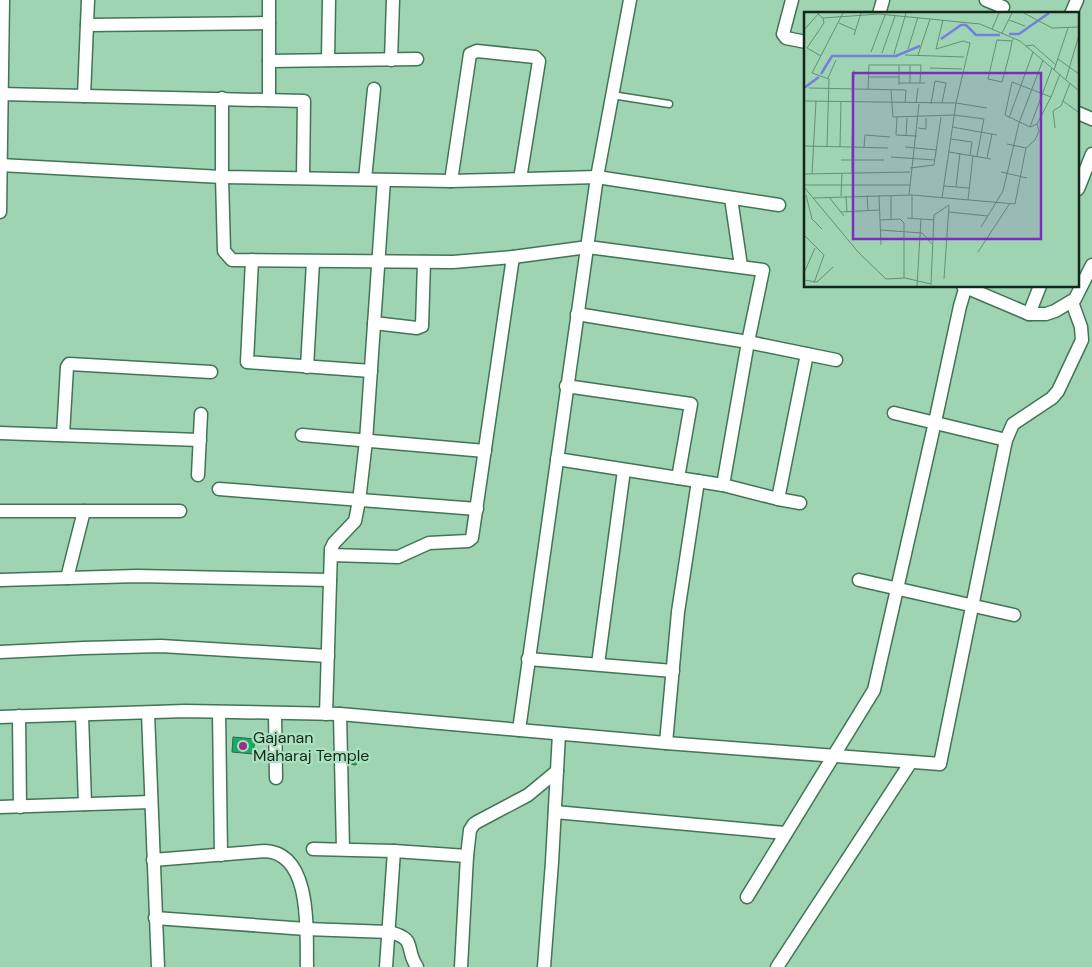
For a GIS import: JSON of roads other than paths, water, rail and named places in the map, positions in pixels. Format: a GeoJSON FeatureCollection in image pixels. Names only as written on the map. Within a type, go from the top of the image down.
{"type":"FeatureCollection","features":[{"type":"Feature","properties":{"kind":"street"},"geometry":{"type":"LineString","coordinates":[[0,212],[3,0]]}},
{"type":"Feature","properties":{"kind":"street"},"geometry":{"type":"LineString","coordinates":[[84,96],[88,0]]}},
{"type":"Feature","properties":{"kind":"street"},"geometry":{"type":"LineString","coordinates":[[268,100],[269,0]]}},
{"type":"Feature","properties":{"kind":"street"},"geometry":{"type":"LineString","coordinates":[[328,60],[329,0]]}},
{"type":"Feature","properties":{"kind":"street"},"geometry":{"type":"LineString","coordinates":[[391,60],[393,0]]}},
{"type":"Feature","properties":{"kind":"street"},"geometry":{"type":"LineString","coordinates":[[519,730],[566,386],[588,248],[597,177],[630,0]]}},
{"type":"Feature","properties":{"kind":"street"},"geometry":{"type":"LineString","coordinates":[[792,0],[783,34],[786,38],[804,42]]}},
{"type":"Feature","properties":{"kind":"street"},"geometry":{"type":"LineString","coordinates":[[986,0],[1003,7]]}},
{"type":"Feature","properties":{"kind":"street"},"geometry":{"type":"LineString","coordinates":[[1072,12],[1076,0]]}},
{"type":"Feature","properties":{"kind":"street"},"geometry":{"type":"LineString","coordinates":[[87,25],[268,23]]}},
{"type":"Feature","properties":{"kind":"street"},"geometry":{"type":"LineString","coordinates":[[451,181],[470,54],[477,51],[535,58],[539,61],[520,179]]}},
{"type":"Feature","properties":{"kind":"street"},"geometry":{"type":"LineString","coordinates":[[268,61],[417,59]]}},
{"type":"Feature","properties":{"kind":"street"},"geometry":{"type":"LineString","coordinates":[[365,179],[374,89]]}},
{"type":"Feature","properties":{"kind":"street"},"geometry":{"type":"LineString","coordinates":[[1,94],[304,101],[303,178]]}},
{"type":"Feature","properties":{"kind":"street"},"geometry":{"type":"LineString","coordinates":[[222,98],[224,251],[232,260],[453,262],[588,248],[763,270],[748,342],[723,485]]}},
{"type":"Feature","properties":{"kind":"street"},"geometry":{"type":"LineString","coordinates":[[1080,115],[1092,119]]}},
{"type":"Feature","properties":{"kind":"street"},"geometry":{"type":"LineString","coordinates":[[1080,184],[1092,154]]}},
{"type":"Feature","properties":{"kind":"street"},"geometry":{"type":"LineString","coordinates":[[1,165],[222,177],[451,181],[597,177],[779,206]]}},
{"type":"Feature","properties":{"kind":"street"},"geometry":{"type":"LineString","coordinates":[[326,714],[332,546],[355,521],[359,501],[366,441],[384,180]]}},
{"type":"Feature","properties":{"kind":"street"},"geometry":{"type":"LineString","coordinates":[[732,198],[741,266]]}},
{"type":"Feature","properties":{"kind":"street"},"geometry":{"type":"LineString","coordinates":[[331,556],[398,556],[429,543],[468,541],[472,538],[513,257]]}},
{"type":"Feature","properties":{"kind":"street"},"geometry":{"type":"LineString","coordinates":[[252,260],[247,362],[371,371]]}},
{"type":"Feature","properties":{"kind":"street"},"geometry":{"type":"LineString","coordinates":[[307,367],[313,262]]}},
{"type":"Feature","properties":{"kind":"street"},"geometry":{"type":"LineString","coordinates":[[374,323],[417,328],[422,326],[424,262]]}},
{"type":"Feature","properties":{"kind":"street"},"geometry":{"type":"LineString","coordinates":[[967,288],[1029,314],[1046,314],[1072,302],[1078,296],[1092,265]]}},
{"type":"Feature","properties":{"kind":"street"},"geometry":{"type":"LineString","coordinates":[[747,897],[874,690],[965,288]]}},
{"type":"Feature","properties":{"kind":"street"},"geometry":{"type":"LineString","coordinates":[[1029,314],[1039,288]]}},
{"type":"Feature","properties":{"kind":"street"},"geometry":{"type":"LineString","coordinates":[[0,717],[184,711],[340,714],[666,743],[940,764],[1006,440],[1013,424],[1052,398],[1062,382],[1082,336],[1081,327],[1072,302]]}},
{"type":"Feature","properties":{"kind":"street"},"geometry":{"type":"LineString","coordinates":[[578,314],[748,342],[836,360]]}},
{"type":"Feature","properties":{"kind":"street"},"geometry":{"type":"LineString","coordinates":[[778,499],[807,354]]}},
{"type":"Feature","properties":{"kind":"street"},"geometry":{"type":"LineString","coordinates":[[63,435],[68,364],[211,372]]}},
{"type":"Feature","properties":{"kind":"street"},"geometry":{"type":"LineString","coordinates":[[566,386],[691,404],[678,478]]}},
{"type":"Feature","properties":{"kind":"street"},"geometry":{"type":"LineString","coordinates":[[894,413],[1006,440]]}},
{"type":"Feature","properties":{"kind":"street"},"geometry":{"type":"LineString","coordinates":[[198,475],[201,414]]}},
{"type":"Feature","properties":{"kind":"street"},"geometry":{"type":"LineString","coordinates":[[0,433],[200,440]]}},
{"type":"Feature","properties":{"kind":"street"},"geometry":{"type":"LineString","coordinates":[[302,435],[485,451]]}},
{"type":"Feature","properties":{"kind":"street"},"geometry":{"type":"LineString","coordinates":[[557,460],[723,485],[800,503]]}},
{"type":"Feature","properties":{"kind":"street"},"geometry":{"type":"LineString","coordinates":[[598,664],[624,470]]}},
{"type":"Feature","properties":{"kind":"street"},"geometry":{"type":"LineString","coordinates":[[666,743],[678,612],[698,481]]}},
{"type":"Feature","properties":{"kind":"street"},"geometry":{"type":"LineString","coordinates":[[218,489],[477,509]]}},
{"type":"Feature","properties":{"kind":"street"},"geometry":{"type":"LineString","coordinates":[[0,511],[180,511]]}},
{"type":"Feature","properties":{"kind":"street"},"geometry":{"type":"LineString","coordinates":[[67,578],[84,511]]}},
{"type":"Feature","properties":{"kind":"street"},"geometry":{"type":"LineString","coordinates":[[0,580],[137,576],[330,580]]}},
{"type":"Feature","properties":{"kind":"street"},"geometry":{"type":"LineString","coordinates":[[859,580],[1014,614]]}},
{"type":"Feature","properties":{"kind":"street"},"geometry":{"type":"LineString","coordinates":[[0,652],[160,646],[328,656]]}},
{"type":"Feature","properties":{"kind":"street"},"geometry":{"type":"LineString","coordinates":[[528,659],[673,671]]}},
{"type":"Feature","properties":{"kind":"street"},"geometry":{"type":"LineString","coordinates":[[219,712],[221,855]]}},
{"type":"Feature","properties":{"kind":"street"},"geometry":{"type":"LineString","coordinates":[[148,713],[158,967]]}},
{"type":"Feature","properties":{"kind":"street"},"geometry":{"type":"LineString","coordinates":[[274,714],[276,778]]}},
{"type":"Feature","properties":{"kind":"street"},"geometry":{"type":"LineString","coordinates":[[340,714],[343,849]]}},
{"type":"Feature","properties":{"kind":"street"},"geometry":{"type":"LineString","coordinates":[[82,715],[84,804]]}},
{"type":"Feature","properties":{"kind":"street"},"geometry":{"type":"LineString","coordinates":[[19,716],[20,807]]}},
{"type":"Feature","properties":{"kind":"street"},"geometry":{"type":"LineString","coordinates":[[544,967],[559,734]]}},
{"type":"Feature","properties":{"kind":"street"},"geometry":{"type":"LineString","coordinates":[[777,967],[911,762]]}},
{"type":"Feature","properties":{"kind":"street"},"geometry":{"type":"LineString","coordinates":[[460,967],[470,830],[474,824],[528,795],[557,771]]}},
{"type":"Feature","properties":{"kind":"street"},"geometry":{"type":"LineString","coordinates":[[0,807],[151,802]]}},
{"type":"Feature","properties":{"kind":"street"},"geometry":{"type":"LineString","coordinates":[[555,812],[785,833]]}},
{"type":"Feature","properties":{"kind":"street"},"geometry":{"type":"LineString","coordinates":[[312,849],[394,851],[467,856]]}},
{"type":"Feature","properties":{"kind":"street"},"geometry":{"type":"LineString","coordinates":[[386,967],[394,851]]}},
{"type":"Feature","properties":{"kind":"street"},"geometry":{"type":"LineString","coordinates":[[153,860],[272,852],[288,859],[294,866],[302,886],[307,967]]}},
{"type":"Feature","properties":{"kind":"street"},"geometry":{"type":"LineString","coordinates":[[155,918],[306,929],[389,932],[406,938],[417,967]]}},
{"type":"Feature","properties":{"kind":"lane"},"geometry":{"type":"LineString","coordinates":[[612,95],[669,104]]}},
{"type":"Feature","properties":{"kind":"place","name":"Gajanan Maharaj Temple"},"geometry":{"type":"Point","coordinates":[243,746]}}]}
